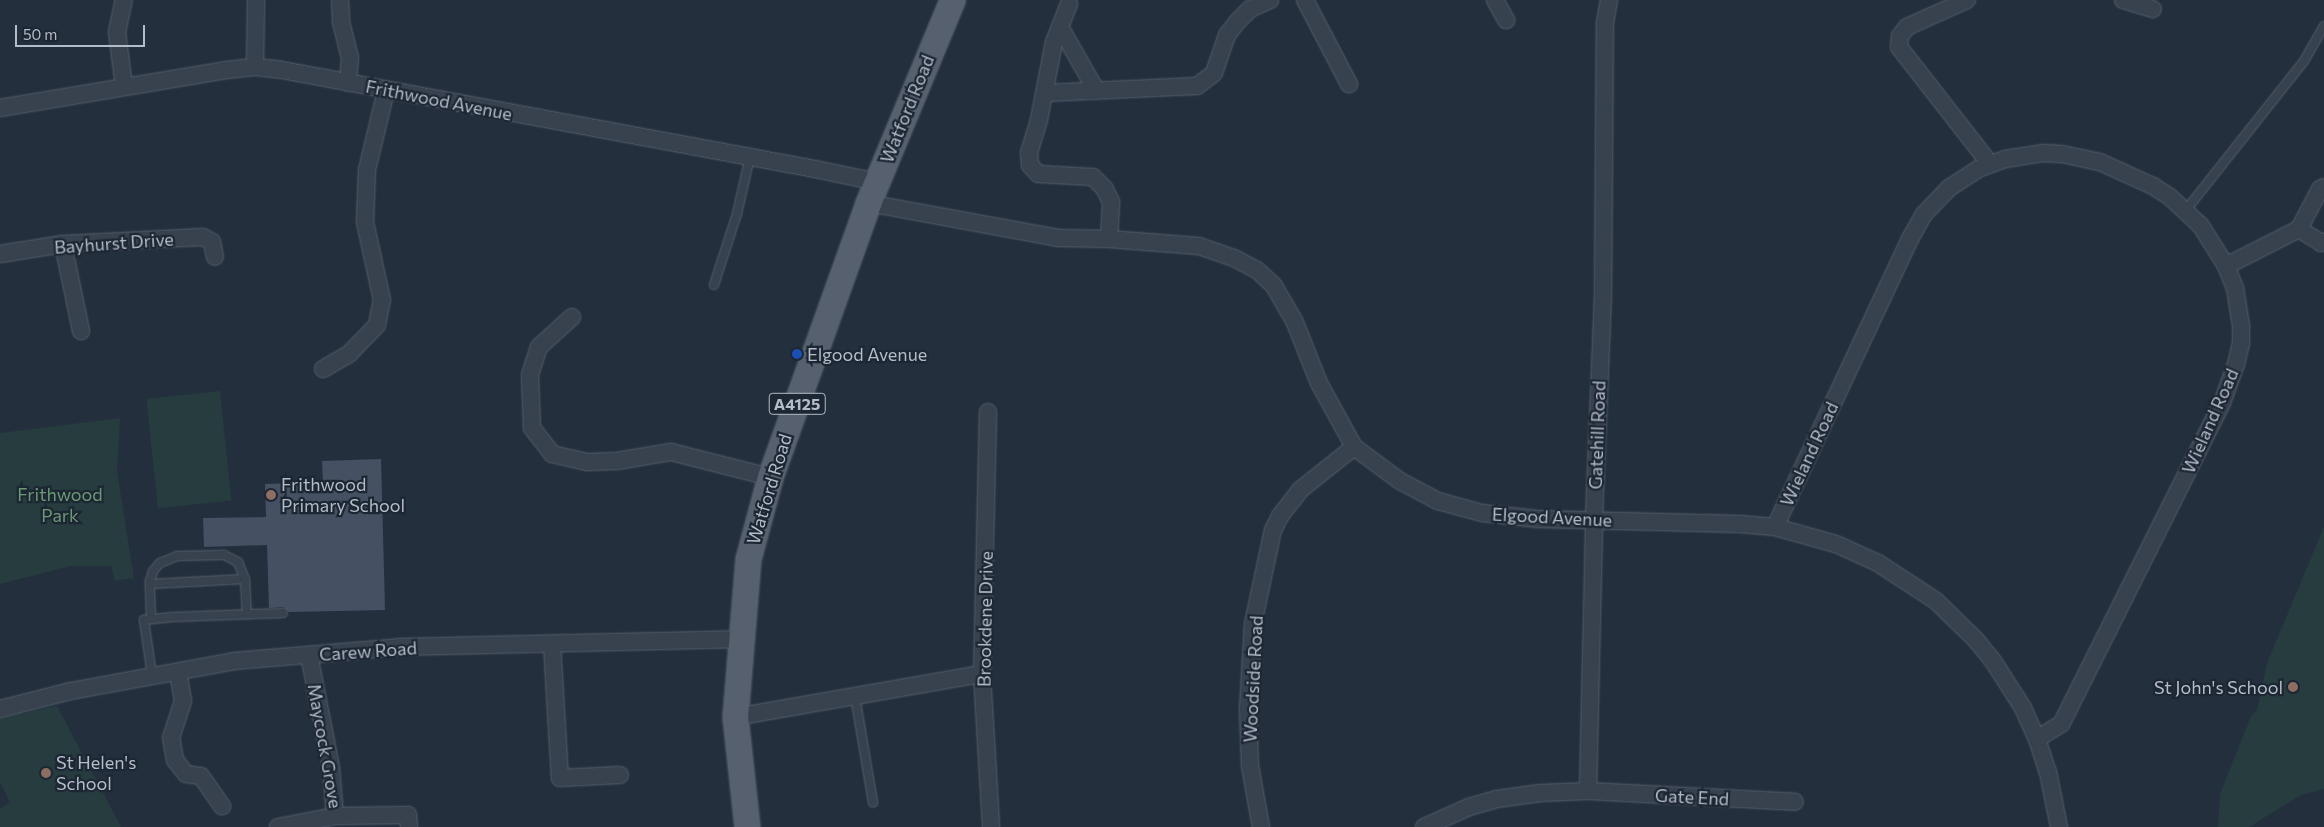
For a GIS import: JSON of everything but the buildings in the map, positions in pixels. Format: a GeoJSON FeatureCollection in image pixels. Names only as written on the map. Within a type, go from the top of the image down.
{"type":"FeatureCollection","features":[{"type":"Feature","properties":{"kind":"main road","name":"Watford Road"},"geometry":{"type":"LineString","coordinates":[[748,827],[734,717],[748,559],[770,478],[873,192],[952,0]]}},
{"type":"Feature","properties":{"kind":"street"},"geometry":{"type":"LineString","coordinates":[[124,0],[118,20],[124,86]]}},
{"type":"Feature","properties":{"kind":"street"},"geometry":{"type":"LineString","coordinates":[[254,68],[256,0]]}},
{"type":"Feature","properties":{"kind":"street"},"geometry":{"type":"LineString","coordinates":[[340,0],[342,22],[350,58],[348,83]]}},
{"type":"Feature","properties":{"kind":"street"},"geometry":{"type":"LineString","coordinates":[[1045,93],[1197,86],[1214,73],[1227,35],[1238,21],[1250,10],[1270,0]]}},
{"type":"Feature","properties":{"kind":"street"},"geometry":{"type":"LineString","coordinates":[[1305,0],[1349,84]]}},
{"type":"Feature","properties":{"kind":"street"},"geometry":{"type":"LineString","coordinates":[[1495,0],[1506,20]]}},
{"type":"Feature","properties":{"kind":"street","name":"Gatehill Road"},"geometry":{"type":"LineString","coordinates":[[1588,791],[1594,519],[1603,295],[1605,23],[1609,0]]}},
{"type":"Feature","properties":{"kind":"street"},"geometry":{"type":"LineString","coordinates":[[1967,0],[1907,27],[1900,36],[1899,47],[1990,164]]}},
{"type":"Feature","properties":{"kind":"street"},"geometry":{"type":"LineString","coordinates":[[2123,0],[2153,9]]}},
{"type":"Feature","properties":{"kind":"street"},"geometry":{"type":"LineString","coordinates":[[1069,4],[1054,42],[1045,93],[1029,152],[1030,165],[1038,174],[1093,177],[1104,188],[1111,202],[1109,239]]}},
{"type":"Feature","properties":{"kind":"street"},"geometry":{"type":"LineString","coordinates":[[1060,27],[1096,90]]}},
{"type":"Feature","properties":{"kind":"street","name":"Frithwood Avenue"},"geometry":{"type":"LineString","coordinates":[[0,108],[124,86],[254,68],[348,83],[750,157],[873,192]]}},
{"type":"Feature","properties":{"kind":"street"},"geometry":{"type":"LineString","coordinates":[[323,369],[349,354],[377,325],[382,300],[365,222],[367,170],[386,91]]}},
{"type":"Feature","properties":{"kind":"street","name":"Wieland Road"},"geometry":{"type":"LineString","coordinates":[[1775,527],[1910,239],[1924,214],[1949,188],[1964,177],[1990,164],[2005,159],[2043,153],[2081,157],[2100,162],[2153,186],[2186,210],[2212,240],[2226,266],[2239,306],[2241,343],[2222,403],[2061,724],[2037,740]]}},
{"type":"Feature","properties":{"kind":"street"},"geometry":{"type":"LineString","coordinates":[[2226,266],[2299,230],[2320,189],[2324,187]]}},
{"type":"Feature","properties":{"kind":"street","name":"Elgood Avenue"},"geometry":{"type":"LineString","coordinates":[[873,192],[1058,238],[1109,239],[1199,246],[1236,259],[1257,270],[1274,286],[1294,320],[1319,383],[1354,447],[1400,481],[1438,501],[1482,514],[1538,519],[1594,519],[1775,527],[1815,537],[1857,553],[1898,574],[1936,601],[1976,640],[1993,661],[2023,708],[2048,772],[2059,827]]}},
{"type":"Feature","properties":{"kind":"street"},"geometry":{"type":"LineString","coordinates":[[2299,230],[2321,243],[2324,242]]}},
{"type":"Feature","properties":{"kind":"street","name":"Bayhurst Drive"},"geometry":{"type":"LineString","coordinates":[[0,254],[63,244],[203,237],[212,242],[215,257]]}},
{"type":"Feature","properties":{"kind":"street"},"geometry":{"type":"LineString","coordinates":[[63,244],[81,331]]}},
{"type":"Feature","properties":{"kind":"street"},"geometry":{"type":"LineString","coordinates":[[572,317],[539,347],[530,375],[532,428],[552,454],[588,462],[617,461],[671,452],[770,478]]}},
{"type":"Feature","properties":{"kind":"street","name":"Brookdene Drive"},"geometry":{"type":"LineString","coordinates":[[988,412],[982,674],[991,827]]}},
{"type":"Feature","properties":{"kind":"street","name":"Woodside Road"},"geometry":{"type":"LineString","coordinates":[[1262,827],[1250,766],[1248,708],[1253,624],[1273,530],[1280,516],[1300,490],[1354,447]]}},
{"type":"Feature","properties":{"kind":"street","name":"Carew Road"},"geometry":{"type":"LineString","coordinates":[[0,709],[71,691],[234,661],[399,647],[740,639]]}},
{"type":"Feature","properties":{"kind":"street"},"geometry":{"type":"LineString","coordinates":[[552,644],[560,778],[620,775]]}},
{"type":"Feature","properties":{"kind":"street","name":"Maycock Grove"},"geometry":{"type":"LineString","coordinates":[[309,655],[331,767],[335,816],[408,815],[409,827]]}},
{"type":"Feature","properties":{"kind":"street"},"geometry":{"type":"LineString","coordinates":[[178,672],[183,701],[171,737],[175,760],[186,774],[201,776],[222,806]]}},
{"type":"Feature","properties":{"kind":"street"},"geometry":{"type":"LineString","coordinates":[[734,717],[982,674]]}},
{"type":"Feature","properties":{"kind":"street"},"geometry":{"type":"LineString","coordinates":[[1424,827],[1450,815],[1497,798],[1541,793],[1588,791]]}},
{"type":"Feature","properties":{"kind":"street","name":"Gate End"},"geometry":{"type":"LineString","coordinates":[[1588,791],[1795,802]]}},
{"type":"Feature","properties":{"kind":"street"},"geometry":{"type":"LineString","coordinates":[[278,827],[335,816]]}},
{"type":"Feature","properties":{"kind":"lane"},"geometry":{"type":"LineString","coordinates":[[2186,210],[2304,62],[2324,26]]}},
{"type":"Feature","properties":{"kind":"lane"},"geometry":{"type":"LineString","coordinates":[[714,285],[737,214],[750,157]]}},
{"type":"Feature","properties":{"kind":"lane"},"geometry":{"type":"LineString","coordinates":[[151,618],[150,584],[153,571],[160,563],[177,556],[224,555],[238,562],[245,579],[248,614]]}},
{"type":"Feature","properties":{"kind":"lane"},"geometry":{"type":"LineString","coordinates":[[150,584],[245,579]]}},
{"type":"Feature","properties":{"kind":"lane"},"geometry":{"type":"LineString","coordinates":[[152,675],[144,620],[151,618],[283,614]]}},
{"type":"Feature","properties":{"kind":"lane"},"geometry":{"type":"LineString","coordinates":[[855,696],[873,802]]}},
{"type":"Feature","properties":{"kind":"green space"},"geometry":{"type":"Polygon","coordinates":[[[220,391],[231,500],[158,508],[146,399],[220,391]]]}},
{"type":"Feature","properties":{"kind":"green space","name":"Frithwood Park"},"geometry":{"type":"Polygon","coordinates":[[[120,418],[117,471],[134,578],[115,581],[111,566],[71,566],[0,584],[0,433],[120,418]]]}},
{"type":"Feature","properties":{"kind":"green space","name":"St John's School"},"geometry":{"type":"Polygon","coordinates":[[[2324,527],[2324,789],[2301,795],[2249,827],[2218,827],[2220,794],[2251,716],[2257,710],[2267,663],[2324,527]]]}},
{"type":"Feature","properties":{"kind":"green space","name":"St Helen's School"},"geometry":{"type":"Polygon","coordinates":[[[57,706],[121,827],[0,827],[0,809],[10,802],[0,782],[0,718],[57,706]]]}},
{"type":"Feature","properties":{"kind":"place","name":"Elgood Avenue"},"geometry":{"type":"Point","coordinates":[797,354]}},
{"type":"Feature","properties":{"kind":"place","name":"Frithwood Primary School"},"geometry":{"type":"Point","coordinates":[271,495]}},
{"type":"Feature","properties":{"kind":"place","name":"St John's School"},"geometry":{"type":"Point","coordinates":[2293,687]}},
{"type":"Feature","properties":{"kind":"place","name":"St Helen's School"},"geometry":{"type":"Point","coordinates":[46,773]}}]}
